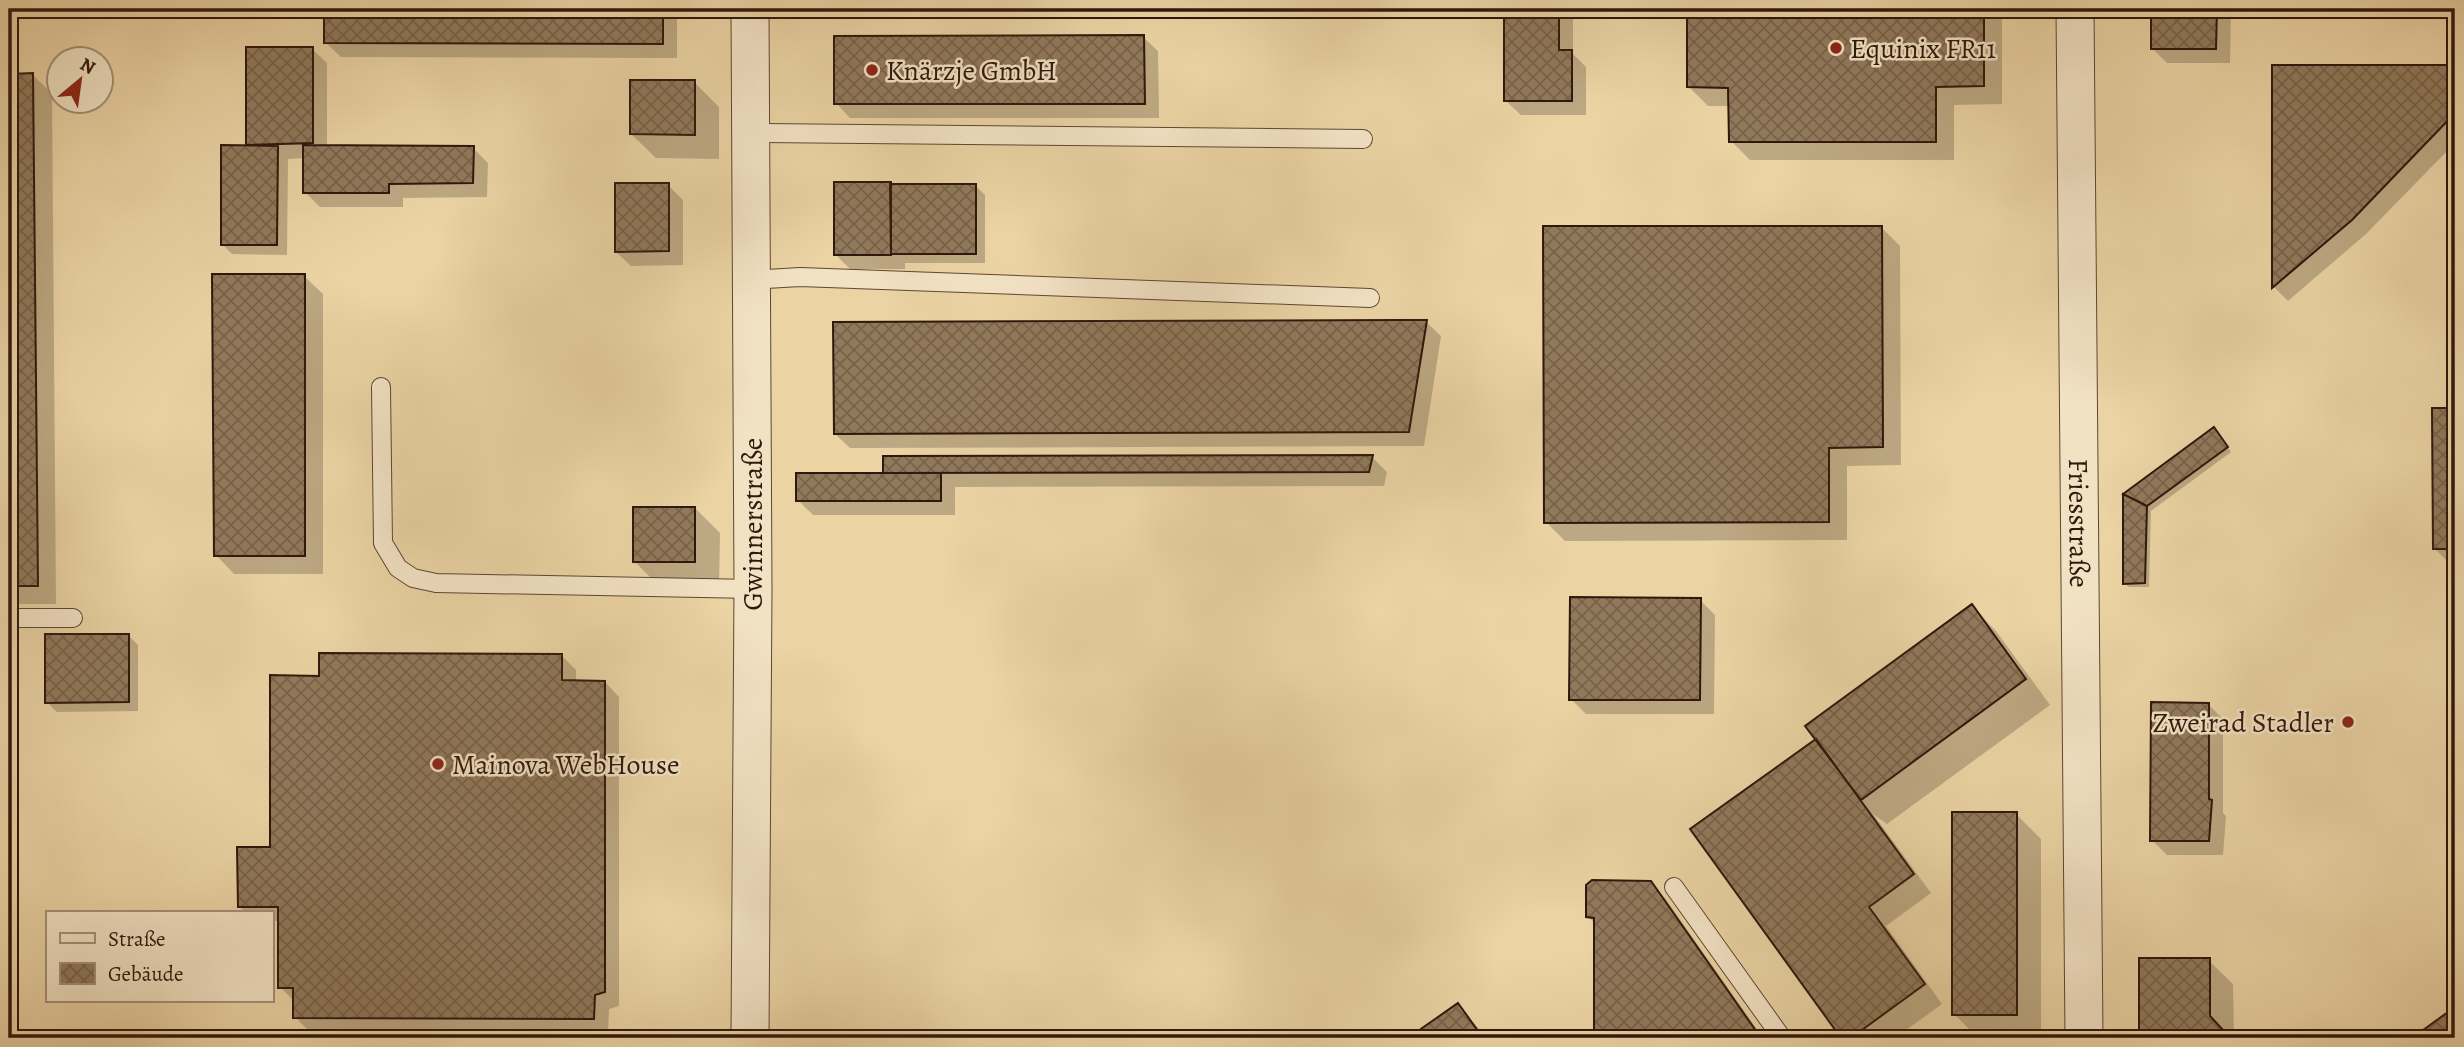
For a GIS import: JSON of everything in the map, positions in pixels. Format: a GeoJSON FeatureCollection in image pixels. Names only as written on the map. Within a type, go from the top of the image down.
{"type":"FeatureCollection","features":[{"type":"Feature","properties":{"kind":"street","name":"Gwinnerstraße"},"geometry":{"type":"LineString","coordinates":[[750,9],[753,589],[750,1038]]}},
{"type":"Feature","properties":{"kind":"street","name":"Friesstraße"},"geometry":{"type":"LineString","coordinates":[[2075,9],[2084,1038]]}},
{"type":"Feature","properties":{"kind":"lane"},"geometry":{"type":"LineString","coordinates":[[750,133],[1363,139]]}},
{"type":"Feature","properties":{"kind":"lane"},"geometry":{"type":"LineString","coordinates":[[751,280],[800,277],[1370,298]]}},
{"type":"Feature","properties":{"kind":"lane"},"geometry":{"type":"LineString","coordinates":[[381,387],[383,543],[398,568],[413,578],[436,583],[753,589]]}},
{"type":"Feature","properties":{"kind":"lane"},"geometry":{"type":"LineString","coordinates":[[9,618],[73,618]]}},
{"type":"Feature","properties":{"kind":"lane"},"geometry":{"type":"LineString","coordinates":[[1674,887],[1782,1038]]}},
{"type":"Feature","properties":{"kind":"building"},"geometry":{"type":"Polygon","coordinates":[[[324,9],[663,9],[663,44],[324,43],[324,9]]]}},
{"type":"Feature","properties":{"kind":"building"},"geometry":{"type":"Polygon","coordinates":[[[1504,9],[1559,9],[1559,50],[1572,50],[1572,101],[1504,101],[1504,9]]]}},
{"type":"Feature","properties":{"kind":"building","name":"Equinix FR11"},"geometry":{"type":"Polygon","coordinates":[[[1687,9],[1984,9],[1984,86],[1936,87],[1936,142],[1729,142],[1728,88],[1687,87],[1687,9]]]}},
{"type":"Feature","properties":{"kind":"building"},"geometry":{"type":"Polygon","coordinates":[[[2151,9],[2217,9],[2216,49],[2151,49],[2151,9]]]}},
{"type":"Feature","properties":{"kind":"building"},"geometry":{"type":"Polygon","coordinates":[[[1144,35],[1145,104],[834,104],[834,36],[1144,35]]]}},
{"type":"Feature","properties":{"kind":"building"},"geometry":{"type":"Polygon","coordinates":[[[246,47],[313,47],[313,143],[246,145],[246,47]]]}},
{"type":"Feature","properties":{"kind":"building"},"geometry":{"type":"Polygon","coordinates":[[[2272,65],[2455,65],[2455,113],[2352,220],[2272,288],[2272,65]]]}},
{"type":"Feature","properties":{"kind":"building"},"geometry":{"type":"Polygon","coordinates":[[[33,73],[38,586],[9,586],[9,74],[33,73]]]}},
{"type":"Feature","properties":{"kind":"building"},"geometry":{"type":"Polygon","coordinates":[[[630,80],[695,80],[695,135],[630,134],[630,80]]]}},
{"type":"Feature","properties":{"kind":"building"},"geometry":{"type":"Polygon","coordinates":[[[221,145],[278,146],[277,245],[221,245],[221,145]]]}},
{"type":"Feature","properties":{"kind":"building"},"geometry":{"type":"Polygon","coordinates":[[[303,145],[474,146],[473,183],[389,184],[389,193],[303,193],[303,145]]]}},
{"type":"Feature","properties":{"kind":"building"},"geometry":{"type":"Polygon","coordinates":[[[834,182],[891,182],[891,255],[834,255],[834,182]]]}},
{"type":"Feature","properties":{"kind":"building"},"geometry":{"type":"Polygon","coordinates":[[[615,183],[669,183],[669,251],[615,252],[615,183]]]}},
{"type":"Feature","properties":{"kind":"building"},"geometry":{"type":"Polygon","coordinates":[[[890,184],[976,184],[976,254],[891,254],[890,184]]]}},
{"type":"Feature","properties":{"kind":"building"},"geometry":{"type":"Polygon","coordinates":[[[1543,226],[1882,226],[1883,447],[1829,448],[1829,522],[1544,523],[1543,226]]]}},
{"type":"Feature","properties":{"kind":"building"},"geometry":{"type":"Polygon","coordinates":[[[212,274],[305,274],[305,556],[214,556],[212,274]]]}},
{"type":"Feature","properties":{"kind":"building"},"geometry":{"type":"Polygon","coordinates":[[[1427,320],[1409,432],[834,434],[833,322],[1427,320]]]}},
{"type":"Feature","properties":{"kind":"building"},"geometry":{"type":"Polygon","coordinates":[[[2432,408],[2455,408],[2455,549],[2433,549],[2432,408]]]}},
{"type":"Feature","properties":{"kind":"building"},"geometry":{"type":"Polygon","coordinates":[[[2214,427],[2228,447],[2147,506],[2123,494],[2214,427]]]}},
{"type":"Feature","properties":{"kind":"building"},"geometry":{"type":"Polygon","coordinates":[[[1373,455],[1369,472],[883,473],[883,456],[1373,455]]]}},
{"type":"Feature","properties":{"kind":"building"},"geometry":{"type":"Polygon","coordinates":[[[796,473],[941,473],[941,501],[796,501],[796,473]]]}},
{"type":"Feature","properties":{"kind":"building"},"geometry":{"type":"Polygon","coordinates":[[[2123,494],[2147,506],[2145,583],[2123,584],[2123,494]]]}},
{"type":"Feature","properties":{"kind":"building"},"geometry":{"type":"Polygon","coordinates":[[[633,507],[695,507],[695,562],[633,562],[633,507]]]}},
{"type":"Feature","properties":{"kind":"building"},"geometry":{"type":"Polygon","coordinates":[[[1570,597],[1701,598],[1700,700],[1569,700],[1570,597]]]}},
{"type":"Feature","properties":{"kind":"building"},"geometry":{"type":"Polygon","coordinates":[[[1972,604],[2026,679],[1861,800],[1805,726],[1972,604]]]}},
{"type":"Feature","properties":{"kind":"building"},"geometry":{"type":"Polygon","coordinates":[[[45,634],[129,634],[129,702],[45,703],[45,634]]]}},
{"type":"Feature","properties":{"kind":"building","name":"Mainova WebHouse"},"geometry":{"type":"Polygon","coordinates":[[[319,653],[562,654],[562,680],[605,681],[605,992],[595,995],[594,1019],[293,1018],[293,988],[278,988],[278,907],[238,907],[237,847],[270,847],[270,675],[319,676],[319,653]]]}},
{"type":"Feature","properties":{"kind":"building"},"geometry":{"type":"Polygon","coordinates":[[[2151,702],[2209,703],[2209,799],[2212,800],[2209,841],[2150,841],[2151,702]]]}},
{"type":"Feature","properties":{"kind":"building"},"geometry":{"type":"Polygon","coordinates":[[[1816,739],[1914,874],[1869,907],[1925,984],[1851,1038],[1841,1038],[1690,829],[1816,739]]]}},
{"type":"Feature","properties":{"kind":"building"},"geometry":{"type":"Polygon","coordinates":[[[1952,812],[2017,812],[2017,1015],[1952,1015],[1952,812]]]}},
{"type":"Feature","properties":{"kind":"building"},"geometry":{"type":"Polygon","coordinates":[[[1592,880],[1651,881],[1761,1038],[1594,1038],[1594,918],[1586,917],[1586,885],[1592,880]]]}},
{"type":"Feature","properties":{"kind":"building"},"geometry":{"type":"Polygon","coordinates":[[[2139,958],[2210,958],[2210,1016],[2223,1030],[2223,1038],[2139,1038],[2139,958]]]}},
{"type":"Feature","properties":{"kind":"building"},"geometry":{"type":"Polygon","coordinates":[[[1458,1003],[1483,1038],[1408,1038],[1458,1003]]]}},
{"type":"Feature","properties":{"kind":"building"},"geometry":{"type":"Polygon","coordinates":[[[2455,1007],[2455,1038],[2412,1038],[2455,1007]]]}},
{"type":"Feature","properties":{"kind":"place","name":"Equinix FR11"},"geometry":{"type":"Point","coordinates":[1836,48]}},
{"type":"Feature","properties":{"kind":"place","name":"Knärzje GmbH"},"geometry":{"type":"Point","coordinates":[872,70]}},
{"type":"Feature","properties":{"kind":"place","name":"Zweirad Stadler"},"geometry":{"type":"Point","coordinates":[2348,722]}},
{"type":"Feature","properties":{"kind":"place","name":"Mainova WebHouse"},"geometry":{"type":"Point","coordinates":[438,764]}}]}
